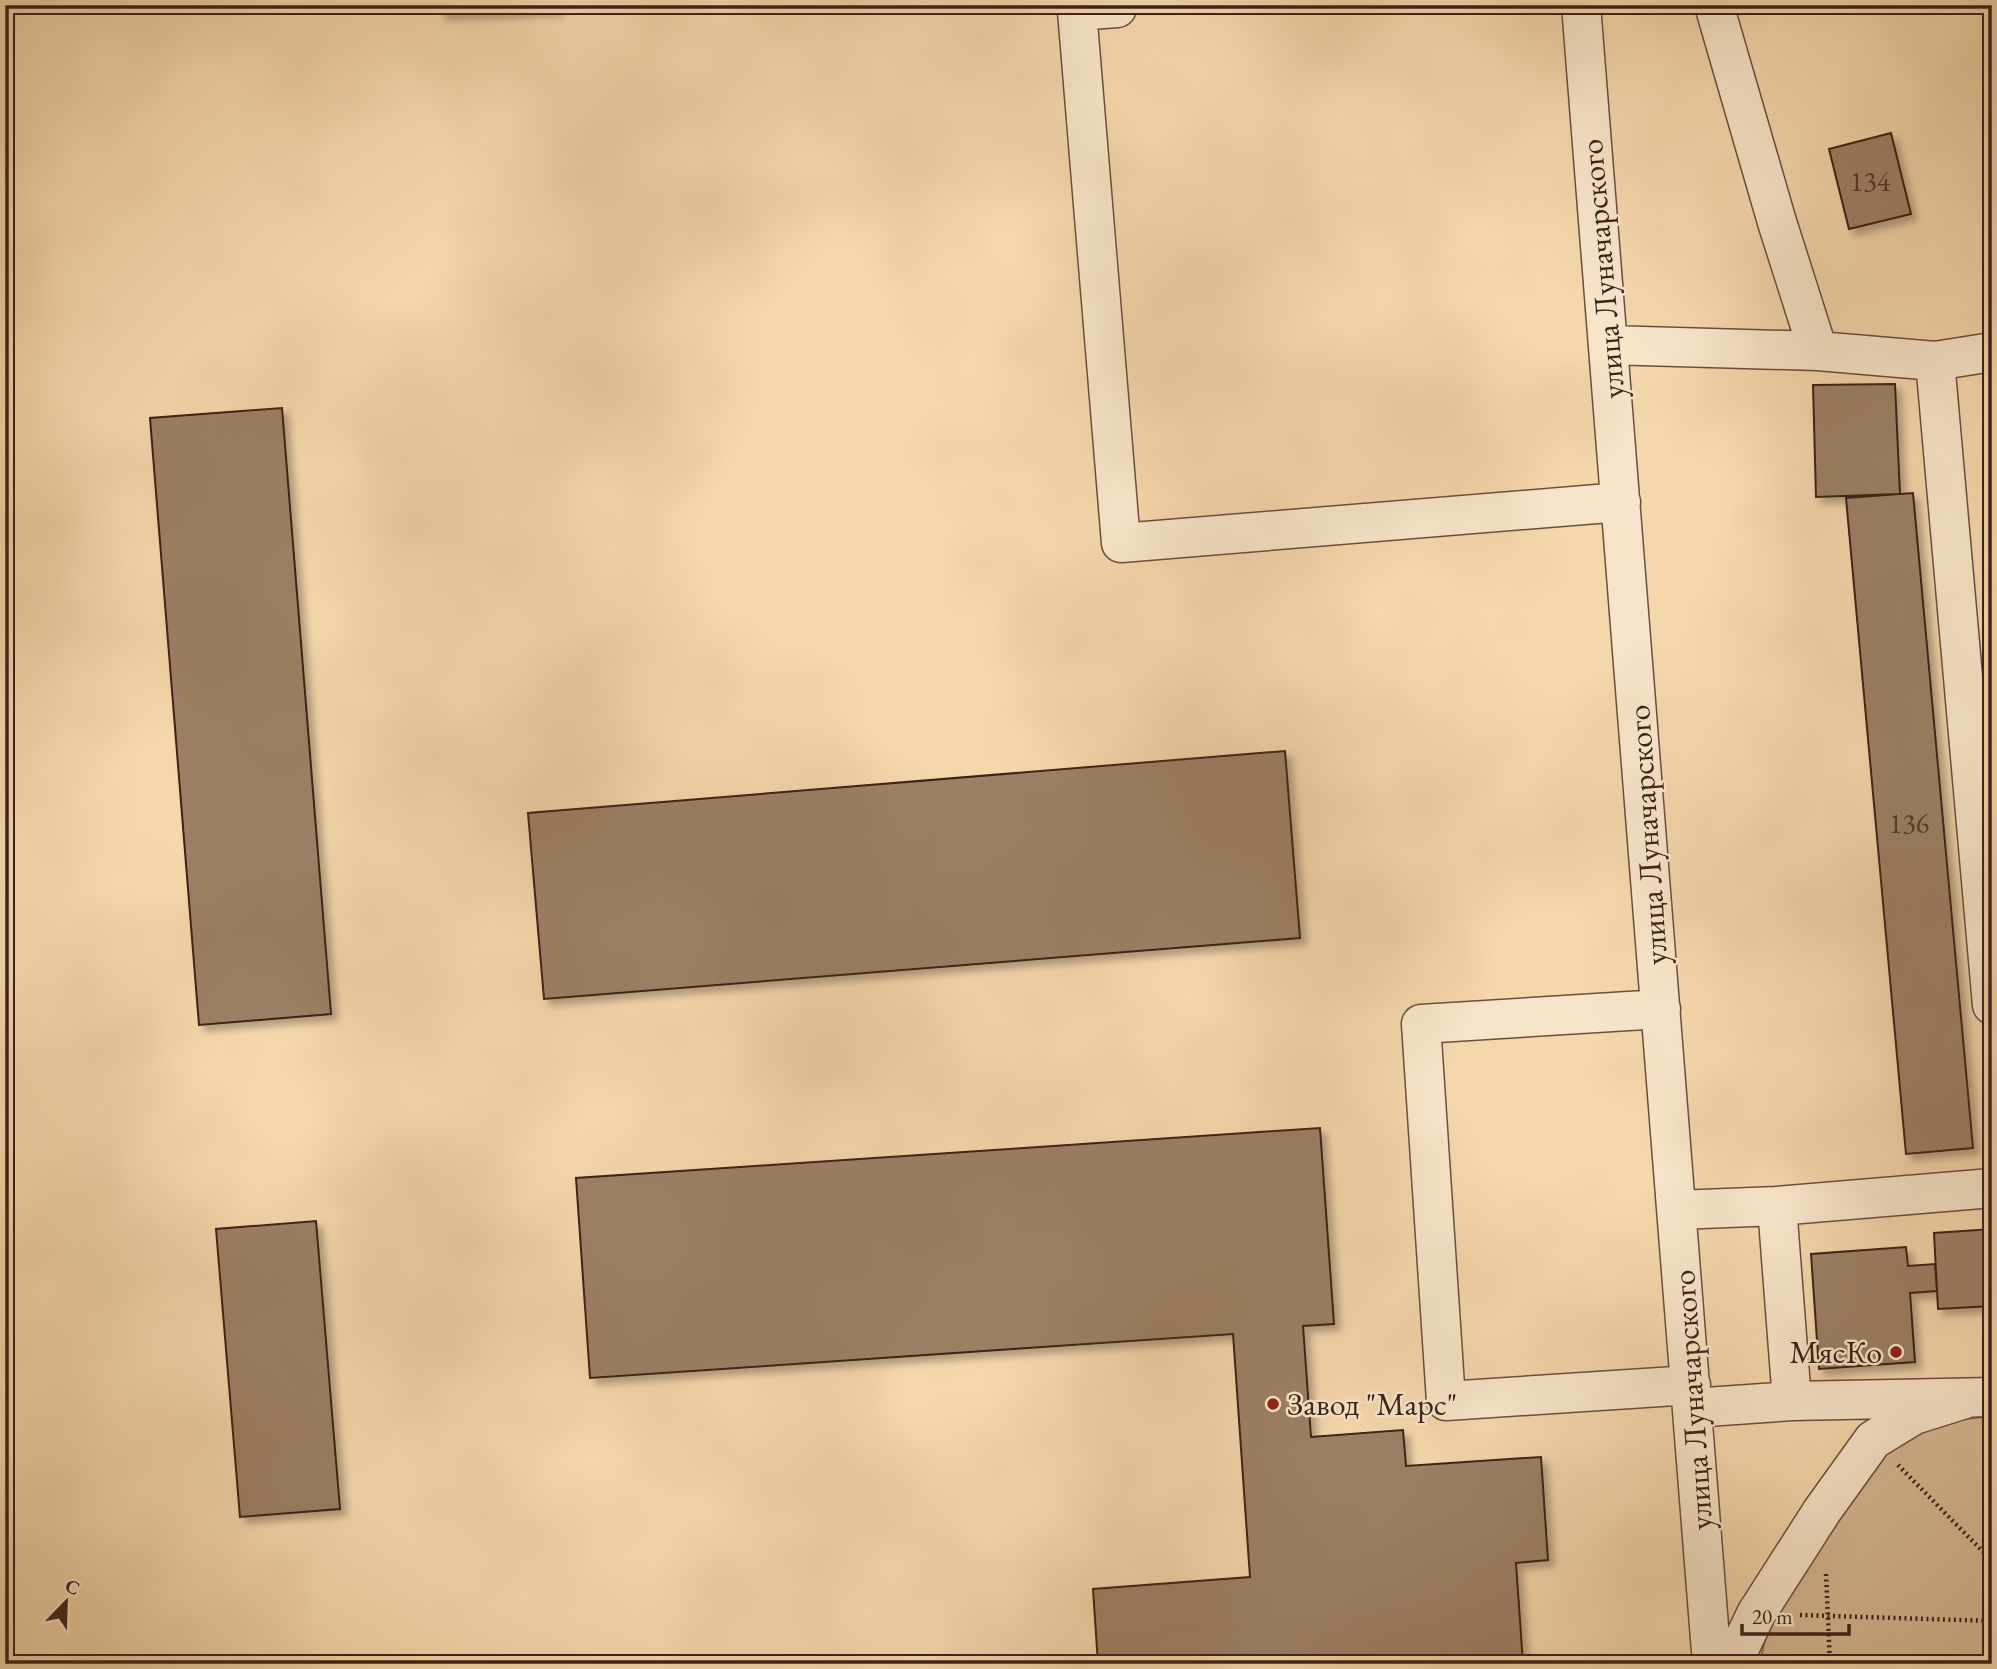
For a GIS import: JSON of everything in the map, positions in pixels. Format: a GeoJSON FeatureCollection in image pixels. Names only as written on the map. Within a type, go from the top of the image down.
{"type":"FeatureCollection","features":[{"type":"Feature","properties":{"kind":"street"},"geometry":{"type":"LineString","coordinates":[[1117,5],[1117,8],[1077,12],[1121,543],[1621,502]]}},
{"type":"Feature","properties":{"kind":"street","name":"улица Луначарского"},"geometry":{"type":"LineString","coordinates":[[1581,5],[1712,1664]]}},
{"type":"Feature","properties":{"kind":"street"},"geometry":{"type":"LineString","coordinates":[[1714,5],[1777,222],[1818,351]]}},
{"type":"Feature","properties":{"kind":"street"},"geometry":{"type":"LineString","coordinates":[[1608,345],[1818,351],[1935,361],[1992,352]]}},
{"type":"Feature","properties":{"kind":"street"},"geometry":{"type":"LineString","coordinates":[[1935,361],[1992,1005]]}},
{"type":"Feature","properties":{"kind":"street"},"geometry":{"type":"LineString","coordinates":[[1661,1009],[1421,1024],[1446,1401],[1691,1397],[1792,1401],[1978,1398]]}},
{"type":"Feature","properties":{"kind":"street"},"geometry":{"type":"LineString","coordinates":[[1677,1210],[1777,1206],[1992,1188]]}},
{"type":"Feature","properties":{"kind":"street"},"geometry":{"type":"LineString","coordinates":[[1777,1206],[1792,1401]]}},
{"type":"Feature","properties":{"kind":"street"},"geometry":{"type":"LineString","coordinates":[[1732,1664],[1756,1614],[1822,1511],[1873,1440],[1914,1415],[1978,1398]]}},
{"type":"Feature","properties":{"kind":"path"},"geometry":{"type":"LineString","coordinates":[[1873,1440],[1992,1562]]}},
{"type":"Feature","properties":{"kind":"path"},"geometry":{"type":"LineString","coordinates":[[1822,1511],[1830,1664]]}},
{"type":"Feature","properties":{"kind":"path"},"geometry":{"type":"LineString","coordinates":[[1756,1614],[1992,1621]]}},
{"type":"Feature","properties":{"kind":"shaded area"},"geometry":{"type":"Polygon","coordinates":[[[1992,1416],[1992,1664],[1759,1664],[1770,1621],[1878,1457],[1922,1424],[1992,1416]]]}},
{"type":"Feature","properties":{"kind":"building"},"geometry":{"type":"Polygon","coordinates":[[[439,5],[557,5],[558,9],[440,14],[439,5]]]}},
{"type":"Feature","properties":{"kind":"building"},"geometry":{"type":"Polygon","coordinates":[[[1891,133],[1911,214],[1849,229],[1829,149],[1891,133]]]}},
{"type":"Feature","properties":{"kind":"building"},"geometry":{"type":"Polygon","coordinates":[[[1895,384],[1900,494],[1816,497],[1813,385],[1895,384]]]}},
{"type":"Feature","properties":{"kind":"building"},"geometry":{"type":"Polygon","coordinates":[[[282,408],[331,1014],[199,1025],[150,418],[282,408]]]}},
{"type":"Feature","properties":{"kind":"building"},"geometry":{"type":"Polygon","coordinates":[[[1913,493],[1973,1148],[1906,1154],[1846,498],[1913,493]]]}},
{"type":"Feature","properties":{"kind":"building"},"geometry":{"type":"Polygon","coordinates":[[[1285,751],[1300,938],[544,999],[528,813],[1285,751]]]}},
{"type":"Feature","properties":{"kind":"building","name":"Завод \"Марс\""},"geometry":{"type":"Polygon","coordinates":[[[1320,1128],[1334,1324],[1303,1326],[1311,1437],[1403,1430],[1406,1466],[1541,1457],[1548,1560],[1516,1563],[1523,1664],[1098,1664],[1093,1589],[1250,1577],[1233,1334],[590,1378],[576,1178],[1320,1128]]]}},
{"type":"Feature","properties":{"kind":"building"},"geometry":{"type":"Polygon","coordinates":[[[316,1221],[340,1509],[240,1517],[216,1229],[316,1221]]]}},
{"type":"Feature","properties":{"kind":"building"},"geometry":{"type":"Polygon","coordinates":[[[1992,1229],[1992,1306],[1938,1309],[1934,1233],[1992,1229]]]}},
{"type":"Feature","properties":{"kind":"building"},"geometry":{"type":"Polygon","coordinates":[[[1906,1247],[1908,1266],[1935,1264],[1937,1291],[1910,1293],[1915,1362],[1819,1369],[1811,1254],[1906,1247]]]}},
{"type":"Feature","properties":{"kind":"building"},"geometry":{"type":"Polygon","coordinates":[[[943,1661],[943,1664],[905,1664],[943,1661]]]}},
{"type":"Feature","properties":{"kind":"place","name":"МясКо"},"geometry":{"type":"Point","coordinates":[1896,1352]}},
{"type":"Feature","properties":{"kind":"place","name":"Завод \"Марс\""},"geometry":{"type":"Point","coordinates":[1273,1404]}}]}
